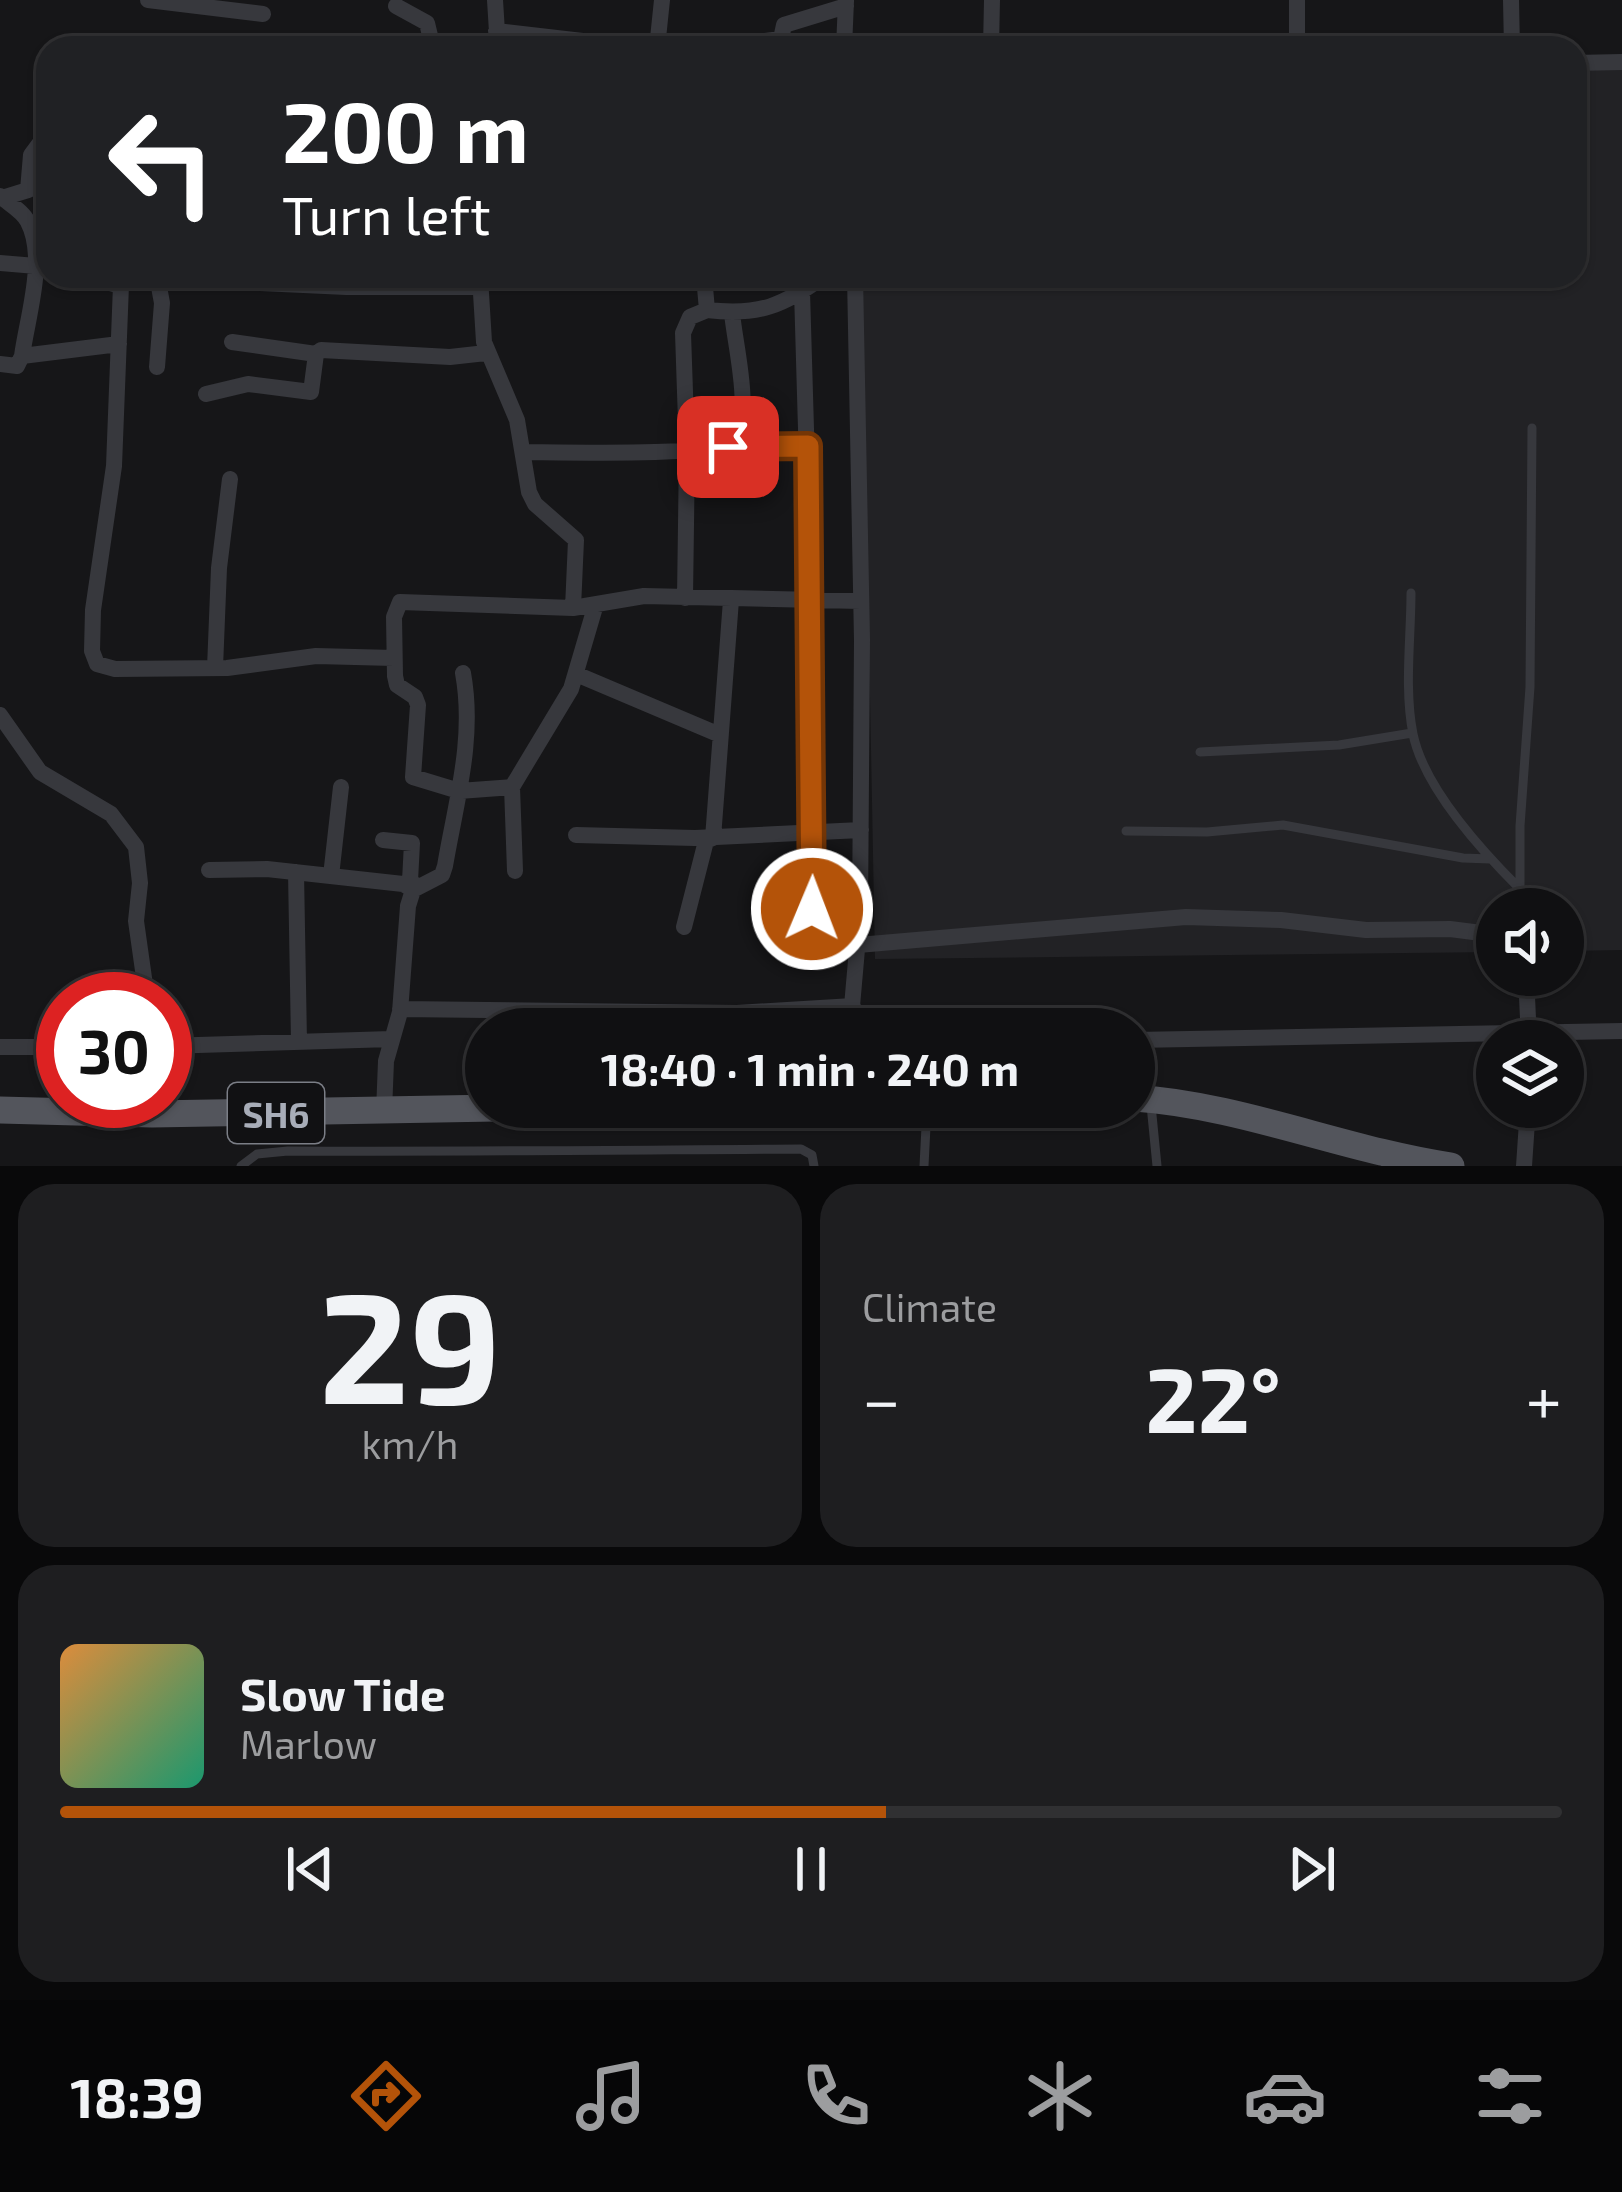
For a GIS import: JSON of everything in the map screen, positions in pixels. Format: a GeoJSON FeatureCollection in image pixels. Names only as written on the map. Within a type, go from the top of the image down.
{"type":"FeatureCollection","features":[{"type":"Feature","properties":{"kind":"main road"},"geometry":{"type":"LineString","coordinates":[[1155,1101],[1244,1118],[1395,1158],[1450,1166]]}},
{"type":"Feature","properties":{"kind":"main road","name":"SH6"},"geometry":{"type":"LineString","coordinates":[[192,1108],[465,1110]]}},
{"type":"Feature","properties":{"kind":"main road","name":"SH6"},"geometry":{"type":"LineString","coordinates":[[0,1110],[36,1109]]}},
{"type":"Feature","properties":{"kind":"street"},"geometry":{"type":"LineString","coordinates":[[148,0],[263,14]]}},
{"type":"Feature","properties":{"kind":"street"},"geometry":{"type":"LineString","coordinates":[[495,0],[497,36]]}},
{"type":"Feature","properties":{"kind":"street"},"geometry":{"type":"LineString","coordinates":[[658,36],[662,0]]}},
{"type":"Feature","properties":{"kind":"street"},"geometry":{"type":"LineString","coordinates":[[992,0],[992,36]]}},
{"type":"Feature","properties":{"kind":"street"},"geometry":{"type":"LineString","coordinates":[[1297,36],[1298,0]]}},
{"type":"Feature","properties":{"kind":"street"},"geometry":{"type":"LineString","coordinates":[[1511,0],[1512,36]]}},
{"type":"Feature","properties":{"kind":"street"},"geometry":{"type":"LineString","coordinates":[[780,36],[784,25],[846,3],[845,36]]}},
{"type":"Feature","properties":{"kind":"street"},"geometry":{"type":"LineString","coordinates":[[395,6],[427,22],[430,36]]}},
{"type":"Feature","properties":{"kind":"street"},"geometry":{"type":"LineString","coordinates":[[1587,63],[1622,62]]}},
{"type":"Feature","properties":{"kind":"street"},"geometry":{"type":"LineString","coordinates":[[1,197],[28,190],[31,155],[36,149]]}},
{"type":"Feature","properties":{"kind":"street"},"geometry":{"type":"LineString","coordinates":[[1,197],[28,220],[36,247]]}},
{"type":"Feature","properties":{"kind":"street"},"geometry":{"type":"LineString","coordinates":[[0,263],[36,266]]}},
{"type":"Feature","properties":{"kind":"street"},"geometry":{"type":"LineString","coordinates":[[0,364],[17,366],[22,356],[37,288]]}},
{"type":"Feature","properties":{"kind":"street"},"geometry":{"type":"LineString","coordinates":[[121,288],[114,466],[98,558],[94,658],[103,667],[115,669],[215,668],[316,656],[394,658]]}},
{"type":"Feature","properties":{"kind":"street"},"geometry":{"type":"LineString","coordinates":[[157,367],[159,288]]}},
{"type":"Feature","properties":{"kind":"street"},"geometry":{"type":"LineString","coordinates":[[480,288],[486,353],[506,390],[529,492],[535,504],[577,540],[573,608]]}},
{"type":"Feature","properties":{"kind":"street"},"geometry":{"type":"LineString","coordinates":[[705,288],[707,310]]}},
{"type":"Feature","properties":{"kind":"street"},"geometry":{"type":"LineString","coordinates":[[685,598],[683,333],[690,317],[707,310],[732,313],[774,307],[807,288]]}},
{"type":"Feature","properties":{"kind":"street"},"geometry":{"type":"LineString","coordinates":[[400,1009],[737,1013],[853,1006],[861,830],[855,288]]}},
{"type":"Feature","properties":{"kind":"street"},"geometry":{"type":"LineString","coordinates":[[802,291],[811,601],[812,947]]}},
{"type":"Feature","properties":{"kind":"street"},"geometry":{"type":"LineString","coordinates":[[728,447],[734,442],[742,411],[732,313]]}},
{"type":"Feature","properties":{"kind":"street"},"geometry":{"type":"LineString","coordinates":[[232,342],[316,354]]}},
{"type":"Feature","properties":{"kind":"street"},"geometry":{"type":"LineString","coordinates":[[22,356],[119,344]]}},
{"type":"Feature","properties":{"kind":"street"},"geometry":{"type":"LineString","coordinates":[[206,394],[248,384],[311,392],[316,354],[321,350],[450,357],[486,353]]}},
{"type":"Feature","properties":{"kind":"street"},"geometry":{"type":"LineString","coordinates":[[523,452],[808,446]]}},
{"type":"Feature","properties":{"kind":"street"},"geometry":{"type":"LineString","coordinates":[[215,668],[219,568],[230,479]]}},
{"type":"Feature","properties":{"kind":"street"},"geometry":{"type":"LineString","coordinates":[[512,787],[459,791],[412,777],[418,705],[415,697],[397,685],[394,617],[400,602],[573,608],[621,597],[861,601]]}},
{"type":"Feature","properties":{"kind":"street"},"geometry":{"type":"LineString","coordinates":[[713,838],[730,600]]}},
{"type":"Feature","properties":{"kind":"street"},"geometry":{"type":"LineString","coordinates":[[514,871],[512,787],[576,674],[596,604]]}},
{"type":"Feature","properties":{"kind":"street"},"geometry":{"type":"LineString","coordinates":[[384,1112],[386,1060],[400,1009],[408,906],[415,888],[442,874],[445,866],[468,745],[469,704],[463,673]]}},
{"type":"Feature","properties":{"kind":"street"},"geometry":{"type":"LineString","coordinates":[[576,674],[721,735]]}},
{"type":"Feature","properties":{"kind":"street"},"geometry":{"type":"LineString","coordinates":[[0,716],[40,772],[111,814],[136,847],[140,864],[136,922],[143,972]]}},
{"type":"Feature","properties":{"kind":"street"},"geometry":{"type":"LineString","coordinates":[[331,876],[341,787]]}},
{"type":"Feature","properties":{"kind":"street"},"geometry":{"type":"LineString","coordinates":[[576,835],[713,838],[861,830]]}},
{"type":"Feature","properties":{"kind":"street"},"geometry":{"type":"LineString","coordinates":[[684,927],[706,842],[713,838]]}},
{"type":"Feature","properties":{"kind":"street"},"geometry":{"type":"LineString","coordinates":[[382,840],[412,843],[410,881],[415,888]]}},
{"type":"Feature","properties":{"kind":"street"},"geometry":{"type":"LineString","coordinates":[[209,870],[296,872],[415,888]]}},
{"type":"Feature","properties":{"kind":"street"},"geometry":{"type":"LineString","coordinates":[[296,872],[299,1042]]}},
{"type":"Feature","properties":{"kind":"street"},"geometry":{"type":"LineString","coordinates":[[858,945],[1186,917],[1281,920],[1366,930],[1476,931]]}},
{"type":"Feature","properties":{"kind":"street"},"geometry":{"type":"LineString","coordinates":[[1584,1033],[1622,1031]]}},
{"type":"Feature","properties":{"kind":"street"},"geometry":{"type":"LineString","coordinates":[[1155,1040],[1476,1037]]}},
{"type":"Feature","properties":{"kind":"street"},"geometry":{"type":"LineString","coordinates":[[192,1045],[391,1039]]}},
{"type":"Feature","properties":{"kind":"street"},"geometry":{"type":"LineString","coordinates":[[0,1047],[36,1047]]}},
{"type":"Feature","properties":{"kind":"street"},"geometry":{"type":"LineString","coordinates":[[1524,1166],[1527,1128]]}},
{"type":"Feature","properties":{"kind":"lane"},"geometry":{"type":"LineString","coordinates":[[1520,888],[1530,687],[1532,428]]}},
{"type":"Feature","properties":{"kind":"lane"},"geometry":{"type":"LineString","coordinates":[[1411,592],[1412,733],[1427,772],[1490,859],[1519,888]]}},
{"type":"Feature","properties":{"kind":"lane"},"geometry":{"type":"LineString","coordinates":[[1201,752],[1339,745],[1412,733]]}},
{"type":"Feature","properties":{"kind":"lane"},"geometry":{"type":"LineString","coordinates":[[1126,831],[1207,832],[1283,825],[1490,859]]}},
{"type":"Feature","properties":{"kind":"lane"},"geometry":{"type":"LineString","coordinates":[[924,1166],[926,1128]]}},
{"type":"Feature","properties":{"kind":"lane"},"geometry":{"type":"LineString","coordinates":[[1148,1128],[1157,1166]]}},
{"type":"Feature","properties":{"kind":"lane"},"geometry":{"type":"LineString","coordinates":[[707,1148],[707,1166]]}},
{"type":"Feature","properties":{"kind":"lane"},"geometry":{"type":"LineString","coordinates":[[241,1166],[257,1154],[288,1151],[549,1153],[707,1148],[801,1149],[812,1155],[814,1166]]}},
{"type":"Feature","properties":{"kind":"lane"},"geometry":{"type":"LineString","coordinates":[[602,1151],[602,1166]]}},
{"type":"Feature","properties":{"kind":"lane"},"geometry":{"type":"LineString","coordinates":[[549,1153],[549,1166]]}},
{"type":"Feature","properties":{"kind":"shaded area"},"geometry":{"type":"Polygon","coordinates":[[[1622,55],[1622,950],[1584,951],[1584,888],[1476,888],[1476,952],[875,959],[862,288],[1587,288],[1587,56],[1622,55]]]}},
{"type":"Feature","properties":{"kind":"route"},"geometry":{"type":"LineString","coordinates":[[728,447],[808,446],[812,909]]}}]}
